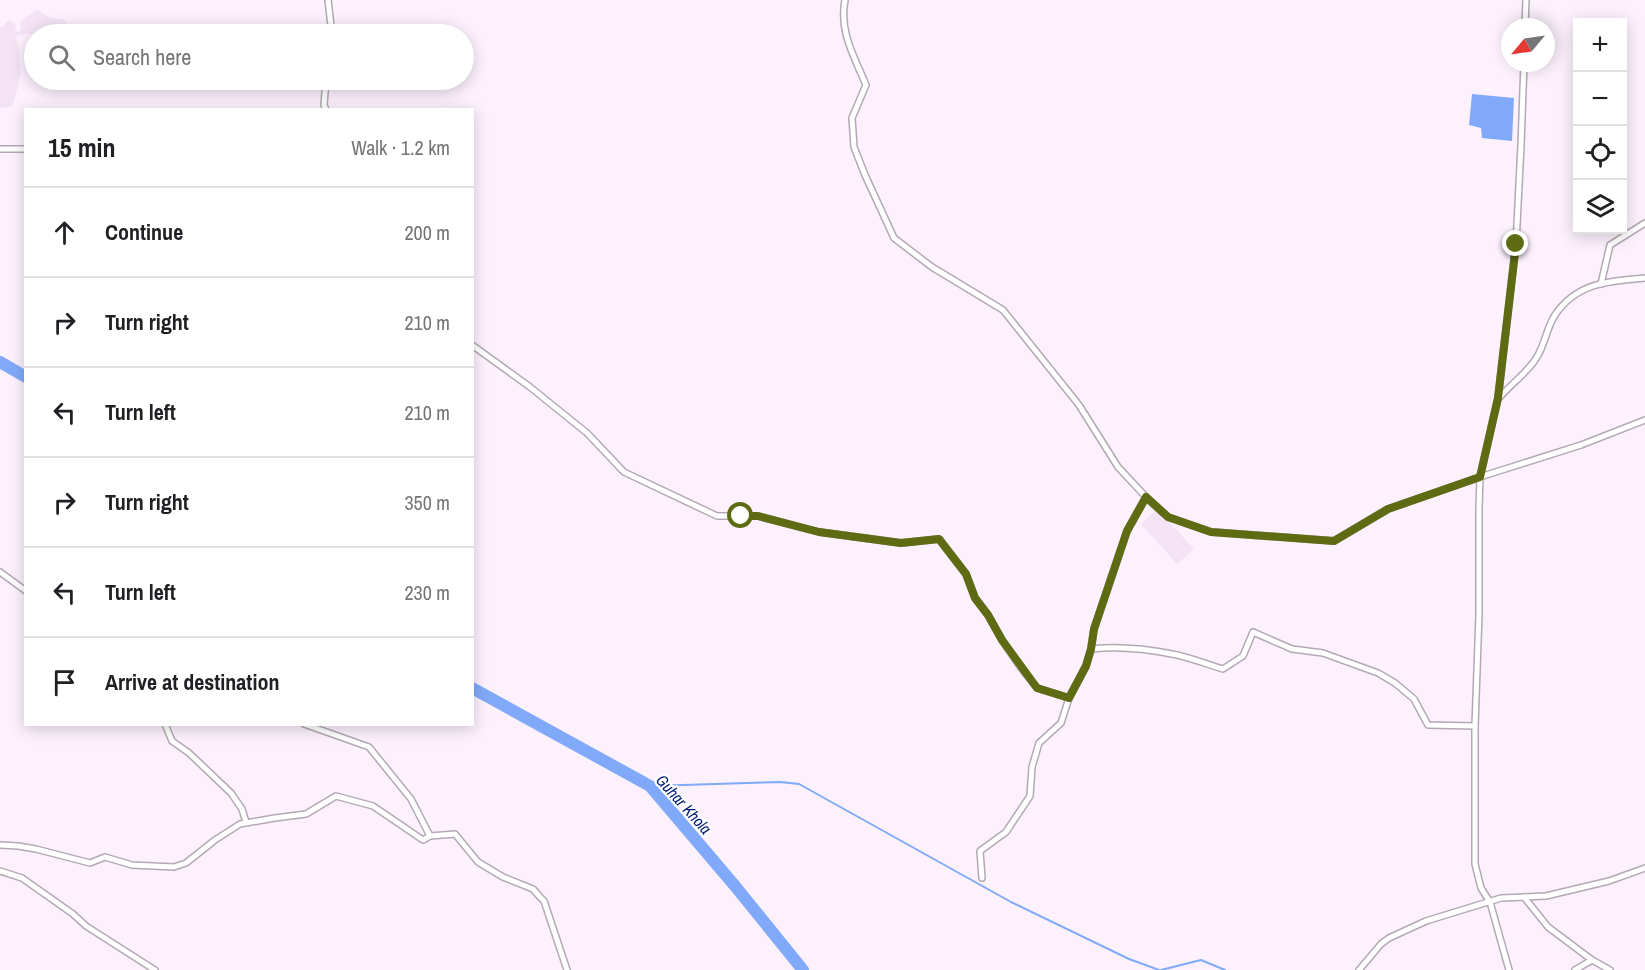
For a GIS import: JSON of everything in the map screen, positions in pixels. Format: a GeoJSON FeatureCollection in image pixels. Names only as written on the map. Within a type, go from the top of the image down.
{"type":"FeatureCollection","features":[{"type":"Feature","properties":{"kind":"street"},"geometry":{"type":"LineString","coordinates":[[328,0],[331,24]]}},
{"type":"Feature","properties":{"kind":"street"},"geometry":{"type":"LineString","coordinates":[[845,0],[843,13],[845,37],[866,85],[852,118],[854,147],[894,238],[932,267],[1004,310],[1079,405],[1119,467],[1168,517],[1211,532],[1334,541],[1388,509],[1581,445],[1645,420]]}},
{"type":"Feature","properties":{"kind":"street"},"geometry":{"type":"LineString","coordinates":[[1525,18],[1526,0]]}},
{"type":"Feature","properties":{"kind":"street"},"geometry":{"type":"LineString","coordinates":[[1509,970],[1490,902],[1481,888],[1475,864],[1479,508],[1480,477],[1498,398],[1516,244],[1524,72]]}},
{"type":"Feature","properties":{"kind":"street"},"geometry":{"type":"LineString","coordinates":[[325,90],[325,108]]}},
{"type":"Feature","properties":{"kind":"street"},"geometry":{"type":"LineString","coordinates":[[0,149],[24,149]]}},
{"type":"Feature","properties":{"kind":"street"},"geometry":{"type":"LineString","coordinates":[[1600,284],[1610,245],[1645,223]]}},
{"type":"Feature","properties":{"kind":"street"},"geometry":{"type":"LineString","coordinates":[[1498,398],[1538,357],[1555,315],[1568,299],[1585,288],[1645,278]]}},
{"type":"Feature","properties":{"kind":"street"},"geometry":{"type":"LineString","coordinates":[[474,346],[530,387],[587,433],[624,472],[717,516],[758,516],[819,532],[901,543],[939,539],[966,574],[975,598],[1037,688],[1069,698]]}},
{"type":"Feature","properties":{"kind":"street"},"geometry":{"type":"LineString","coordinates":[[982,878],[980,851],[1006,832],[1030,796],[1032,767],[1039,743],[1061,723],[1069,698],[1086,666],[1094,629],[1127,531],[1146,497]]}},
{"type":"Feature","properties":{"kind":"street"},"geometry":{"type":"LineString","coordinates":[[0,572],[24,590]]}},
{"type":"Feature","properties":{"kind":"street"},"geometry":{"type":"LineString","coordinates":[[1091,649],[1132,649],[1174,654],[1223,669],[1243,656],[1253,632],[1292,649],[1323,653],[1378,673],[1395,683],[1414,699],[1428,725],[1476,726]]}},
{"type":"Feature","properties":{"kind":"street"},"geometry":{"type":"LineString","coordinates":[[166,726],[172,741],[189,753],[231,793],[242,809],[246,822]]}},
{"type":"Feature","properties":{"kind":"street"},"geometry":{"type":"LineString","coordinates":[[310,726],[369,747],[411,799],[430,836]]}},
{"type":"Feature","properties":{"kind":"street"},"geometry":{"type":"LineString","coordinates":[[0,845],[36,849],[90,863],[105,857],[132,865],[174,867],[186,862],[240,824],[306,814],[336,796],[373,806],[423,840],[430,836],[455,834],[478,862],[503,877],[533,889],[544,901],[567,970]]}},
{"type":"Feature","properties":{"kind":"street"},"geometry":{"type":"LineString","coordinates":[[1359,970],[1389,938],[1426,921],[1501,898],[1546,896],[1609,881],[1645,868]]}},
{"type":"Feature","properties":{"kind":"street"},"geometry":{"type":"LineString","coordinates":[[0,871],[22,878],[86,926],[155,970]]}},
{"type":"Feature","properties":{"kind":"street"},"geometry":{"type":"LineString","coordinates":[[1524,897],[1548,927],[1592,960],[1610,970]]}},
{"type":"Feature","properties":{"kind":"street"},"geometry":{"type":"LineString","coordinates":[[1575,970],[1592,960]]}},
{"type":"Feature","properties":{"kind":"shaded area"},"geometry":{"type":"Polygon","coordinates":[[[37,9],[50,18],[62,19],[66,24],[24,24],[24,34],[16,36],[21,74],[13,105],[7,108],[0,107],[0,27],[10,20],[16,25],[15,30],[18,32],[21,28],[20,22],[37,9]]]}},
{"type":"Feature","properties":{"kind":"shaded area"},"geometry":{"type":"Polygon","coordinates":[[[1157,509],[1194,549],[1177,564],[1141,524],[1157,509]]]}},
{"type":"Feature","properties":{"kind":"water"},"geometry":{"type":"Polygon","coordinates":[[[1472,94],[1514,98],[1512,141],[1482,138],[1481,128],[1469,125],[1472,94]]]}},
{"type":"Feature","properties":{"kind":"waterway","name":"Guhar Khola"},"geometry":{"type":"LineString","coordinates":[[0,362],[24,376]]}},
{"type":"Feature","properties":{"kind":"waterway","name":"Guhar Khola"},"geometry":{"type":"LineString","coordinates":[[474,689],[650,786],[803,970]]}},
{"type":"Feature","properties":{"kind":"waterway"},"geometry":{"type":"LineString","coordinates":[[650,786],[780,782],[799,784],[1011,902],[1129,959],[1159,970]]}},
{"type":"Feature","properties":{"kind":"waterway"},"geometry":{"type":"LineString","coordinates":[[1161,970],[1201,960],[1225,970]]}},
{"type":"Feature","properties":{"kind":"route"},"geometry":{"type":"LineString","coordinates":[[741,516],[758,516],[819,532],[901,543],[939,539],[966,574],[975,598],[1021,668],[1037,688],[1069,698],[1086,666],[1094,629],[1127,531],[1146,497],[1168,517],[1211,532],[1334,541],[1388,509],[1480,477],[1498,398],[1516,244]]}}]}
